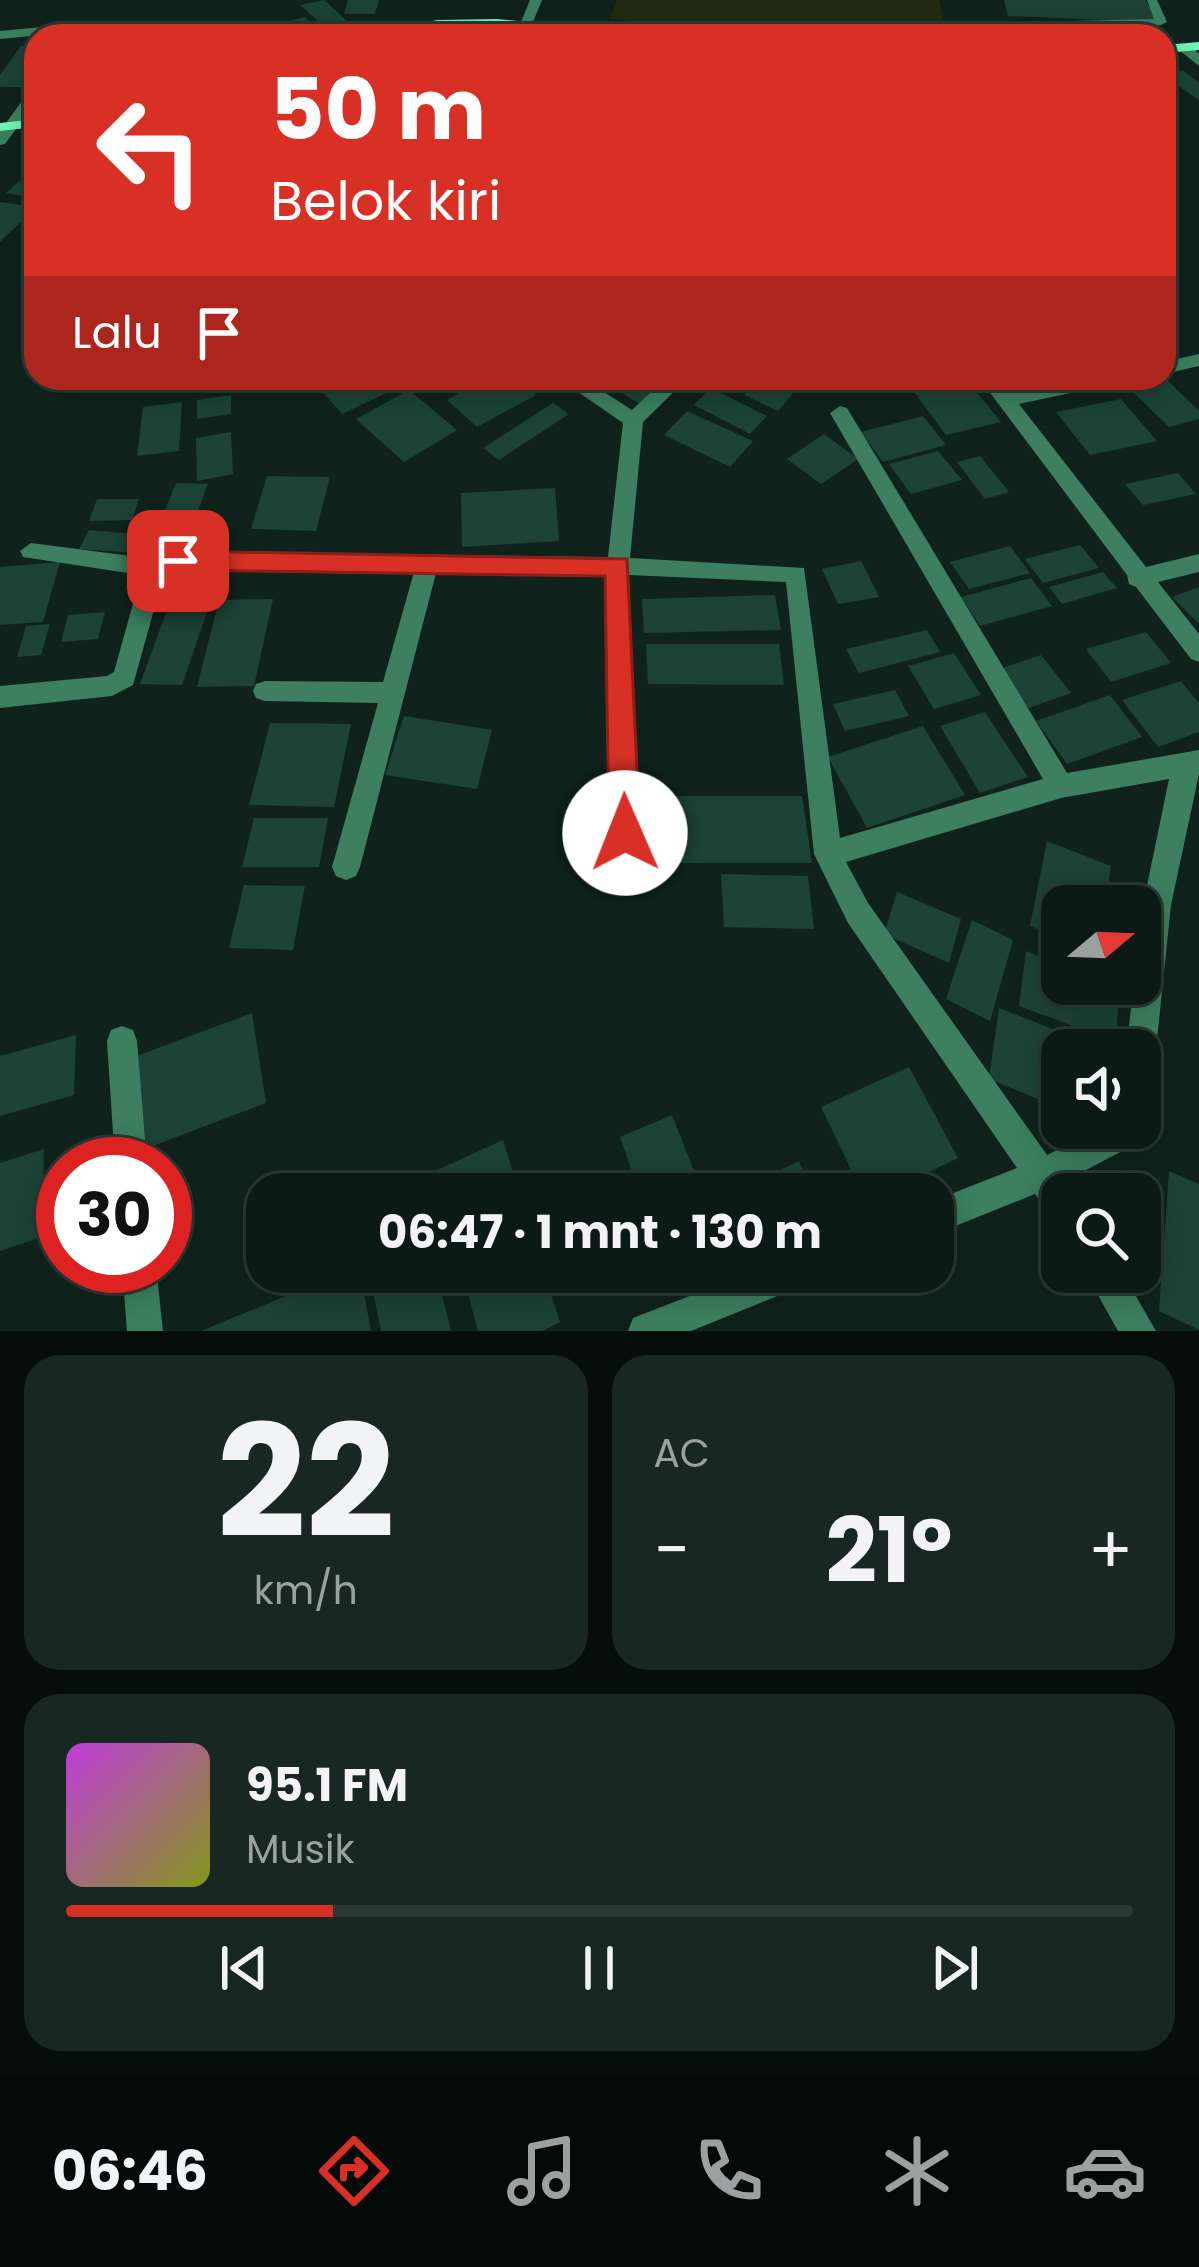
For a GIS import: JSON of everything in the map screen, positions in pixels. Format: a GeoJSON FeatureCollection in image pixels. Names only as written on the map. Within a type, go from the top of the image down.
{"type":"FeatureCollection","features":[{"type":"Feature","properties":{"kind":"main road"},"geometry":{"type":"LineString","coordinates":[[439,24],[532,24]]}},
{"type":"Feature","properties":{"kind":"street"},"geometry":{"type":"LineString","coordinates":[[527,22],[536,0]]}},
{"type":"Feature","properties":{"kind":"street"},"geometry":{"type":"LineString","coordinates":[[1191,46],[1199,62]]}},
{"type":"Feature","properties":{"kind":"street"},"geometry":{"type":"LineString","coordinates":[[0,141],[8,126]]}},
{"type":"Feature","properties":{"kind":"street"},"geometry":{"type":"LineString","coordinates":[[587,390],[633,420]]}},
{"type":"Feature","properties":{"kind":"street"},"geometry":{"type":"LineString","coordinates":[[625,833],[618,566],[633,420],[665,390]]}},
{"type":"Feature","properties":{"kind":"street"},"geometry":{"type":"LineString","coordinates":[[998,390],[1137,578],[1199,652]]}},
{"type":"Feature","properties":{"kind":"street"},"geometry":{"type":"LineString","coordinates":[[1005,400],[1054,390]]}},
{"type":"Feature","properties":{"kind":"street"},"geometry":{"type":"LineString","coordinates":[[840,413],[1061,786]]}},
{"type":"Feature","properties":{"kind":"street"},"geometry":{"type":"LineString","coordinates":[[32,551],[154,568],[178,561],[428,562],[796,574],[827,854],[857,913],[1043,1173]]}},
{"type":"Feature","properties":{"kind":"street"},"geometry":{"type":"LineString","coordinates":[[346,867],[428,562]]}},
{"type":"Feature","properties":{"kind":"street"},"geometry":{"type":"LineString","coordinates":[[1137,578],[1199,563]]}},
{"type":"Feature","properties":{"kind":"street"},"geometry":{"type":"LineString","coordinates":[[0,698],[112,686],[124,678],[154,568]]}},
{"type":"Feature","properties":{"kind":"street"},"geometry":{"type":"LineString","coordinates":[[265,691],[393,693]]}},
{"type":"Feature","properties":{"kind":"street"},"geometry":{"type":"LineString","coordinates":[[827,854],[1061,786],[1192,764],[1157,905],[1143,1029]]}},
{"type":"Feature","properties":{"kind":"street"},"geometry":{"type":"LineString","coordinates":[[122,1041],[129,1137]]}},
{"type":"Feature","properties":{"kind":"street"},"geometry":{"type":"LineString","coordinates":[[1046,1173],[1093,1149]]}},
{"type":"Feature","properties":{"kind":"street"},"geometry":{"type":"LineString","coordinates":[[954,1210],[1041,1175]]}},
{"type":"Feature","properties":{"kind":"street"},"geometry":{"type":"LineString","coordinates":[[142,1293],[145,1331]]}},
{"type":"Feature","properties":{"kind":"street"},"geometry":{"type":"LineString","coordinates":[[646,1331],[742,1293]]}},
{"type":"Feature","properties":{"kind":"street"},"geometry":{"type":"LineString","coordinates":[[1115,1293],[1138,1331]]}},
{"type":"Feature","properties":{"kind":"lane"},"geometry":{"type":"LineString","coordinates":[[1125,24],[1160,22],[1152,0]]}},
{"type":"Feature","properties":{"kind":"green space"},"geometry":{"type":"Polygon","coordinates":[[[617,0],[939,0],[944,24],[654,24],[610,19],[617,0]]]}},
{"type":"Feature","properties":{"kind":"building"},"geometry":{"type":"Polygon","coordinates":[[[324,0],[351,24],[321,24],[300,5],[324,0]]]}},
{"type":"Feature","properties":{"kind":"building"},"geometry":{"type":"Polygon","coordinates":[[[348,0],[379,0],[375,14],[344,14],[348,0]]]}},
{"type":"Feature","properties":{"kind":"building"},"geometry":{"type":"Polygon","coordinates":[[[1004,0],[1145,0],[1161,22],[1008,16],[1004,0]]]}},
{"type":"Feature","properties":{"kind":"building"},"geometry":{"type":"Polygon","coordinates":[[[305,17],[312,24],[277,24],[305,17]]]}},
{"type":"Feature","properties":{"kind":"building"},"geometry":{"type":"Polygon","coordinates":[[[24,46],[24,87],[0,87],[0,75],[24,46]]]}},
{"type":"Feature","properties":{"kind":"building"},"geometry":{"type":"Polygon","coordinates":[[[1183,70],[1199,83],[1199,100],[1176,84],[1176,72],[1183,70]]]}},
{"type":"Feature","properties":{"kind":"building"},"geometry":{"type":"Polygon","coordinates":[[[24,177],[24,196],[6,193],[24,177]]]}},
{"type":"Feature","properties":{"kind":"building"},"geometry":{"type":"Polygon","coordinates":[[[0,202],[24,205],[24,219],[0,242],[0,202]]]}},
{"type":"Feature","properties":{"kind":"building"},"geometry":{"type":"Polygon","coordinates":[[[1176,389],[1199,411],[1199,419],[1169,427],[1131,390],[1176,389]]]}},
{"type":"Feature","properties":{"kind":"building"},"geometry":{"type":"Polygon","coordinates":[[[321,390],[392,390],[342,414],[321,390]]]}},
{"type":"Feature","properties":{"kind":"building"},"geometry":{"type":"Polygon","coordinates":[[[409,390],[457,430],[404,462],[356,419],[409,390]]]}},
{"type":"Feature","properties":{"kind":"building"},"geometry":{"type":"Polygon","coordinates":[[[465,390],[530,390],[536,395],[477,427],[447,400],[465,390]]]}},
{"type":"Feature","properties":{"kind":"building"},"geometry":{"type":"Polygon","coordinates":[[[617,390],[660,390],[640,404],[617,390]]]}},
{"type":"Feature","properties":{"kind":"building"},"geometry":{"type":"Polygon","coordinates":[[[715,390],[767,416],[750,434],[694,405],[715,390]]]}},
{"type":"Feature","properties":{"kind":"building"},"geometry":{"type":"Polygon","coordinates":[[[748,390],[796,390],[778,411],[744,395],[748,390]]]}},
{"type":"Feature","properties":{"kind":"building"},"geometry":{"type":"Polygon","coordinates":[[[912,390],[975,390],[1001,422],[946,435],[912,390]]]}},
{"type":"Feature","properties":{"kind":"building"},"geometry":{"type":"Polygon","coordinates":[[[231,395],[231,414],[197,419],[197,400],[231,395]]]}},
{"type":"Feature","properties":{"kind":"building"},"geometry":{"type":"Polygon","coordinates":[[[1121,399],[1157,441],[1090,455],[1056,412],[1121,399]]]}},
{"type":"Feature","properties":{"kind":"building"},"geometry":{"type":"Polygon","coordinates":[[[182,402],[179,451],[137,456],[143,407],[182,402]]]}},
{"type":"Feature","properties":{"kind":"building"},"geometry":{"type":"Polygon","coordinates":[[[553,403],[569,414],[499,460],[483,448],[553,403]]]}},
{"type":"Feature","properties":{"kind":"building"},"geometry":{"type":"Polygon","coordinates":[[[687,411],[753,441],[730,467],[664,435],[687,411]]]}},
{"type":"Feature","properties":{"kind":"building"},"geometry":{"type":"Polygon","coordinates":[[[923,416],[946,445],[883,462],[861,432],[923,416]]]}},
{"type":"Feature","properties":{"kind":"building"},"geometry":{"type":"Polygon","coordinates":[[[231,432],[233,474],[197,481],[196,438],[231,432]]]}},
{"type":"Feature","properties":{"kind":"building"},"geometry":{"type":"Polygon","coordinates":[[[824,434],[858,459],[821,484],[787,459],[824,434]]]}},
{"type":"Feature","properties":{"kind":"building"},"geometry":{"type":"Polygon","coordinates":[[[938,451],[962,480],[911,494],[889,464],[938,451]]]}},
{"type":"Feature","properties":{"kind":"building"},"geometry":{"type":"Polygon","coordinates":[[[980,456],[1009,492],[985,499],[957,462],[980,456]]]}},
{"type":"Feature","properties":{"kind":"building"},"geometry":{"type":"Polygon","coordinates":[[[1178,473],[1196,494],[1143,505],[1125,484],[1178,473]]]}},
{"type":"Feature","properties":{"kind":"building"},"geometry":{"type":"Polygon","coordinates":[[[267,476],[330,477],[316,531],[251,529],[267,476]]]}},
{"type":"Feature","properties":{"kind":"building"},"geometry":{"type":"Polygon","coordinates":[[[176,483],[208,484],[182,554],[148,553],[176,483]]]}},
{"type":"Feature","properties":{"kind":"building"},"geometry":{"type":"Polygon","coordinates":[[[555,488],[559,541],[462,547],[461,493],[555,488]]]}},
{"type":"Feature","properties":{"kind":"building"},"geometry":{"type":"Polygon","coordinates":[[[97,499],[139,499],[132,520],[89,521],[97,499]]]}},
{"type":"Feature","properties":{"kind":"building"},"geometry":{"type":"Polygon","coordinates":[[[89,530],[146,535],[138,553],[79,549],[89,530]]]}},
{"type":"Feature","properties":{"kind":"building"},"geometry":{"type":"Polygon","coordinates":[[[1080,545],[1099,568],[1043,583],[1025,559],[1080,545]]]}},
{"type":"Feature","properties":{"kind":"building"},"geometry":{"type":"Polygon","coordinates":[[[1010,546],[1030,573],[969,589],[950,562],[1010,546]]]}},
{"type":"Feature","properties":{"kind":"building"},"geometry":{"type":"Polygon","coordinates":[[[861,561],[879,597],[838,604],[822,569],[861,561]]]}},
{"type":"Feature","properties":{"kind":"building"},"geometry":{"type":"Polygon","coordinates":[[[60,562],[43,622],[0,625],[0,567],[60,562]]]}},
{"type":"Feature","properties":{"kind":"building"},"geometry":{"type":"Polygon","coordinates":[[[1103,572],[1117,588],[1062,604],[1049,587],[1103,572]]]}},
{"type":"Feature","properties":{"kind":"building"},"geometry":{"type":"Polygon","coordinates":[[[1031,578],[1052,606],[980,626],[961,597],[1031,578]]]}},
{"type":"Feature","properties":{"kind":"building"},"geometry":{"type":"Polygon","coordinates":[[[1199,587],[1199,624],[1172,597],[1199,587]]]}},
{"type":"Feature","properties":{"kind":"building"},"geometry":{"type":"Polygon","coordinates":[[[775,595],[781,630],[644,633],[642,599],[775,595]]]}},
{"type":"Feature","properties":{"kind":"building"},"geometry":{"type":"Polygon","coordinates":[[[273,599],[254,686],[197,687],[219,600],[273,599]]]}},
{"type":"Feature","properties":{"kind":"building"},"geometry":{"type":"Polygon","coordinates":[[[167,610],[207,612],[182,685],[140,684],[167,610]]]}},
{"type":"Feature","properties":{"kind":"building"},"geometry":{"type":"Polygon","coordinates":[[[105,612],[98,639],[61,642],[68,615],[105,612]]]}},
{"type":"Feature","properties":{"kind":"building"},"geometry":{"type":"Polygon","coordinates":[[[50,624],[41,655],[17,657],[26,626],[50,624]]]}},
{"type":"Feature","properties":{"kind":"building"},"geometry":{"type":"Polygon","coordinates":[[[927,630],[940,652],[859,673],[846,649],[927,630]]]}},
{"type":"Feature","properties":{"kind":"building"},"geometry":{"type":"Polygon","coordinates":[[[1146,632],[1171,663],[1111,682],[1086,649],[1146,632]]]}},
{"type":"Feature","properties":{"kind":"building"},"geometry":{"type":"Polygon","coordinates":[[[646,644],[779,644],[784,685],[648,684],[646,644]]]}},
{"type":"Feature","properties":{"kind":"building"},"geometry":{"type":"Polygon","coordinates":[[[954,653],[981,695],[934,709],[908,666],[954,653]]]}},
{"type":"Feature","properties":{"kind":"building"},"geometry":{"type":"Polygon","coordinates":[[[1041,655],[1071,693],[1026,709],[997,670],[1041,655]]]}},
{"type":"Feature","properties":{"kind":"building"},"geometry":{"type":"Polygon","coordinates":[[[1181,681],[1199,703],[1199,732],[1158,747],[1122,700],[1181,681]]]}},
{"type":"Feature","properties":{"kind":"building"},"geometry":{"type":"Polygon","coordinates":[[[895,690],[909,716],[845,731],[833,704],[895,690]]]}},
{"type":"Feature","properties":{"kind":"building"},"geometry":{"type":"Polygon","coordinates":[[[1110,695],[1142,737],[1067,764],[1036,721],[1110,695]]]}},
{"type":"Feature","properties":{"kind":"building"},"geometry":{"type":"Polygon","coordinates":[[[985,712],[1028,777],[980,793],[940,726],[985,712]]]}},
{"type":"Feature","properties":{"kind":"building"},"geometry":{"type":"Polygon","coordinates":[[[404,716],[492,730],[477,789],[385,775],[404,716]]]}},
{"type":"Feature","properties":{"kind":"building"},"geometry":{"type":"Polygon","coordinates":[[[270,723],[351,724],[334,807],[249,805],[270,723]]]}},
{"type":"Feature","properties":{"kind":"building"},"geometry":{"type":"Polygon","coordinates":[[[923,726],[965,795],[867,828],[828,757],[923,726]]]}},
{"type":"Feature","properties":{"kind":"building"},"geometry":{"type":"Polygon","coordinates":[[[656,796],[802,796],[812,863],[658,863],[656,796]]]}},
{"type":"Feature","properties":{"kind":"building"},"geometry":{"type":"Polygon","coordinates":[[[254,818],[328,818],[319,867],[242,867],[254,818]]]}},
{"type":"Feature","properties":{"kind":"building"},"geometry":{"type":"Polygon","coordinates":[[[1047,841],[1111,866],[1108,885],[1041,885],[1041,930],[1030,926],[1047,841]]]}},
{"type":"Feature","properties":{"kind":"building"},"geometry":{"type":"Polygon","coordinates":[[[721,874],[808,876],[814,929],[724,927],[721,874]]]}},
{"type":"Feature","properties":{"kind":"building"},"geometry":{"type":"Polygon","coordinates":[[[244,885],[305,886],[293,950],[229,948],[244,885]]]}},
{"type":"Feature","properties":{"kind":"building"},"geometry":{"type":"Polygon","coordinates":[[[897,892],[961,919],[949,963],[884,934],[897,892]]]}},
{"type":"Feature","properties":{"kind":"building"},"geometry":{"type":"Polygon","coordinates":[[[972,920],[1013,940],[990,1021],[946,999],[972,920]]]}},
{"type":"Feature","properties":{"kind":"building"},"geometry":{"type":"Polygon","coordinates":[[[1026,951],[1041,957],[1041,1005],[1118,1005],[1117,1029],[1081,1029],[1019,1006],[1026,951]]]}},
{"type":"Feature","properties":{"kind":"building"},"geometry":{"type":"Polygon","coordinates":[[[999,1008],[1053,1029],[1041,1029],[1041,1100],[989,1079],[999,1008]]]}},
{"type":"Feature","properties":{"kind":"building"},"geometry":{"type":"Polygon","coordinates":[[[252,1013],[266,1103],[176,1137],[141,1137],[134,1057],[252,1013]]]}},
{"type":"Feature","properties":{"kind":"building"},"geometry":{"type":"Polygon","coordinates":[[[76,1035],[74,1095],[0,1116],[0,1056],[76,1035]]]}},
{"type":"Feature","properties":{"kind":"building"},"geometry":{"type":"Polygon","coordinates":[[[909,1067],[958,1158],[927,1173],[853,1173],[821,1107],[909,1067]]]}},
{"type":"Feature","properties":{"kind":"building"},"geometry":{"type":"Polygon","coordinates":[[[672,1115],[695,1173],[633,1173],[620,1137],[672,1115]]]}},
{"type":"Feature","properties":{"kind":"building"},"geometry":{"type":"Polygon","coordinates":[[[503,1140],[513,1173],[436,1173],[503,1140]]]}},
{"type":"Feature","properties":{"kind":"building"},"geometry":{"type":"Polygon","coordinates":[[[36,1152],[36,1239],[0,1251],[0,1163],[36,1152]]]}},
{"type":"Feature","properties":{"kind":"building"},"geometry":{"type":"Polygon","coordinates":[[[799,1161],[804,1173],[774,1173],[799,1161]]]}},
{"type":"Feature","properties":{"kind":"building"},"geometry":{"type":"Polygon","coordinates":[[[1169,1171],[1199,1184],[1199,1330],[1159,1311],[1169,1171]]]}},
{"type":"Feature","properties":{"kind":"building"},"geometry":{"type":"Polygon","coordinates":[[[293,1293],[364,1293],[371,1331],[201,1331],[293,1293]]]}},
{"type":"Feature","properties":{"kind":"building"},"geometry":{"type":"Polygon","coordinates":[[[373,1293],[441,1293],[451,1331],[381,1331],[373,1293]]]}},
{"type":"Feature","properties":{"kind":"building"},"geometry":{"type":"Polygon","coordinates":[[[468,1293],[551,1293],[560,1322],[542,1331],[478,1331],[468,1293]]]}},
{"type":"Feature","properties":{"kind":"route"},"geometry":{"type":"LineString","coordinates":[[178,561],[618,566],[625,833]]}}]}
